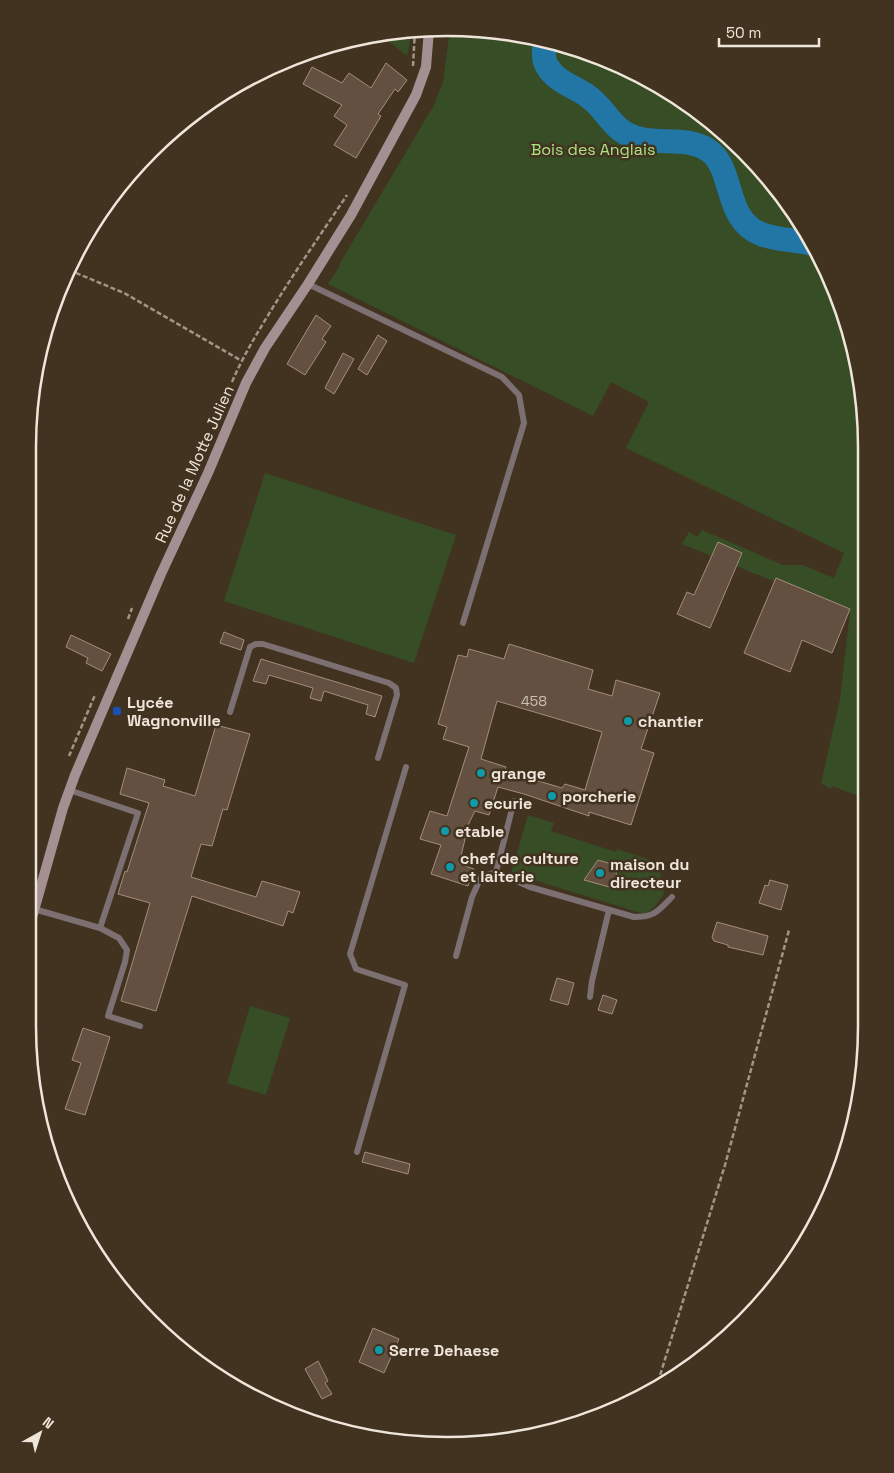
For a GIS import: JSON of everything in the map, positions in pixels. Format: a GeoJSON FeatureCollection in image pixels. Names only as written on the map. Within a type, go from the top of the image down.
{"type":"FeatureCollection","features":[{"type":"Feature","properties":{"kind":"street","name":"Rue de la Motte Julien"},"geometry":{"type":"LineString","coordinates":[[36,902],[69,790],[239,399],[272,336],[308,284],[351,215],[416,95],[426,67],[429,37]]}},
{"type":"Feature","properties":{"kind":"lane"},"geometry":{"type":"LineString","coordinates":[[308,284],[502,378],[518,395],[524,423],[463,623]]}},
{"type":"Feature","properties":{"kind":"lane"},"geometry":{"type":"LineString","coordinates":[[230,712],[250,647],[256,644],[263,644],[389,682],[396,688],[397,695],[378,758]]}},
{"type":"Feature","properties":{"kind":"lane"},"geometry":{"type":"LineString","coordinates":[[357,1152],[406,985],[356,969],[350,954],[406,767]]}},
{"type":"Feature","properties":{"kind":"lane"},"geometry":{"type":"LineString","coordinates":[[69,790],[138,813],[100,928]]}},
{"type":"Feature","properties":{"kind":"lane"},"geometry":{"type":"LineString","coordinates":[[496,872],[514,801]]}},
{"type":"Feature","properties":{"kind":"lane"},"geometry":{"type":"LineString","coordinates":[[456,956],[472,897],[481,877],[496,872],[530,887],[634,917],[648,917],[672,898]]}},
{"type":"Feature","properties":{"kind":"lane"},"geometry":{"type":"LineString","coordinates":[[36,910],[100,928],[119,938],[127,950],[108,1016],[140,1026]]}},
{"type":"Feature","properties":{"kind":"lane"},"geometry":{"type":"LineString","coordinates":[[590,997],[609,910]]}},
{"type":"Feature","properties":{"kind":"path"},"geometry":{"type":"LineString","coordinates":[[76,273],[124,293],[254,369]]}},
{"type":"Feature","properties":{"kind":"path"},"geometry":{"type":"LineString","coordinates":[[659,1378],[725,1165],[789,930]]}},
{"type":"Feature","properties":{"kind":"green space","name":"Bois des Anglais"},"geometry":{"type":"Polygon","coordinates":[[[449,36],[501,40],[553,50],[579,58],[629,79],[675,105],[718,138],[756,176],[789,219],[803,242],[826,290],[844,341],[850,367],[857,420],[858,796],[832,786],[831,789],[821,783],[840,699],[850,612],[682,544],[689,532],[697,537],[702,530],[783,565],[802,565],[834,578],[844,553],[626,448],[649,402],[611,382],[593,416],[328,284],[434,105],[443,82],[449,36]]]}},
{"type":"Feature","properties":{"kind":"green space"},"geometry":{"type":"Polygon","coordinates":[[[410,38],[407,56],[388,41],[410,38]]]}},
{"type":"Feature","properties":{"kind":"green space"},"geometry":{"type":"Polygon","coordinates":[[[265,473],[456,535],[414,663],[224,601],[265,473]]]}},
{"type":"Feature","properties":{"kind":"green space"},"geometry":{"type":"Polygon","coordinates":[[[528,815],[554,823],[551,831],[616,852],[617,849],[653,861],[659,868],[664,893],[658,903],[644,914],[511,873],[528,815]]]}},
{"type":"Feature","properties":{"kind":"green space"},"geometry":{"type":"Polygon","coordinates":[[[250,1006],[290,1018],[266,1095],[227,1083],[250,1006]]]}},
{"type":"Feature","properties":{"kind":"building"},"geometry":{"type":"Polygon","coordinates":[[[386,63],[407,80],[398,92],[395,89],[378,114],[381,116],[356,158],[334,145],[347,125],[334,116],[342,105],[303,84],[312,67],[342,83],[349,73],[371,88],[386,63]]]}},
{"type":"Feature","properties":{"kind":"building"},"geometry":{"type":"Polygon","coordinates":[[[316,315],[331,326],[322,339],[326,342],[305,375],[287,364],[316,315]]]}},
{"type":"Feature","properties":{"kind":"building"},"geometry":{"type":"Polygon","coordinates":[[[378,335],[387,341],[367,375],[358,369],[378,335]]]}},
{"type":"Feature","properties":{"kind":"building"},"geometry":{"type":"Polygon","coordinates":[[[343,353],[354,359],[334,394],[325,388],[343,353]]]}},
{"type":"Feature","properties":{"kind":"building"},"geometry":{"type":"Polygon","coordinates":[[[718,542],[742,553],[710,628],[677,614],[687,592],[694,595],[718,542]]]}},
{"type":"Feature","properties":{"kind":"building"},"geometry":{"type":"Polygon","coordinates":[[[776,578],[850,609],[832,653],[802,640],[790,672],[744,653],[776,578]]]}},
{"type":"Feature","properties":{"kind":"building"},"geometry":{"type":"Polygon","coordinates":[[[224,632],[244,640],[241,650],[220,643],[224,632]]]}},
{"type":"Feature","properties":{"kind":"building"},"geometry":{"type":"Polygon","coordinates":[[[71,635],[111,654],[102,671],[86,663],[88,658],[66,647],[71,635]]]}},
{"type":"Feature","properties":{"kind":"building"},"geometry":{"type":"Polygon","coordinates":[[[509,644],[593,670],[588,689],[612,696],[616,680],[660,693],[641,749],[654,753],[631,825],[589,812],[589,816],[498,787],[489,815],[475,811],[469,823],[459,864],[474,869],[468,886],[431,874],[441,845],[420,839],[430,811],[447,816],[469,747],[443,739],[447,727],[438,724],[458,655],[467,657],[469,649],[504,659],[509,644]],[[497,701],[481,759],[506,767],[505,771],[562,788],[565,784],[585,790],[602,732],[497,701]]]}},
{"type":"Feature","properties":{"kind":"building"},"geometry":{"type":"Polygon","coordinates":[[[261,659],[382,696],[375,717],[366,714],[368,705],[324,691],[321,701],[310,698],[313,688],[269,675],[266,684],[253,681],[261,659]]]}},
{"type":"Feature","properties":{"kind":"building"},"geometry":{"type":"Polygon","coordinates":[[[216,725],[250,734],[227,810],[223,809],[212,846],[201,844],[191,877],[256,897],[262,881],[300,892],[293,913],[288,911],[283,926],[192,896],[156,1011],[121,1001],[150,903],[118,894],[149,803],[120,794],[127,768],[165,780],[163,786],[195,796],[216,725]]]}},
{"type":"Feature","properties":{"kind":"building","name":"maison du directeur"},"geometry":{"type":"Polygon","coordinates":[[[598,860],[618,866],[613,888],[584,880],[598,860]]]}},
{"type":"Feature","properties":{"kind":"building"},"geometry":{"type":"Polygon","coordinates":[[[770,880],[788,885],[781,910],[759,903],[765,885],[768,886],[770,880]]]}},
{"type":"Feature","properties":{"kind":"building"},"geometry":{"type":"Polygon","coordinates":[[[717,922],[768,936],[763,955],[728,947],[728,945],[714,941],[712,937],[717,922]]]}},
{"type":"Feature","properties":{"kind":"building"},"geometry":{"type":"Polygon","coordinates":[[[557,978],[574,983],[568,1005],[550,1000],[557,978]]]}},
{"type":"Feature","properties":{"kind":"building"},"geometry":{"type":"Polygon","coordinates":[[[603,995],[617,1000],[612,1014],[598,1010],[603,995]]]}},
{"type":"Feature","properties":{"kind":"building"},"geometry":{"type":"Polygon","coordinates":[[[83,1028],[110,1037],[85,1115],[65,1109],[81,1063],[72,1060],[83,1028]]]}},
{"type":"Feature","properties":{"kind":"building"},"geometry":{"type":"Polygon","coordinates":[[[365,1152],[410,1164],[408,1174],[362,1162],[365,1152]]]}},
{"type":"Feature","properties":{"kind":"building","name":"Serre Dehaese"},"geometry":{"type":"Polygon","coordinates":[[[373,1328],[399,1339],[384,1373],[359,1362],[373,1328]]]}},
{"type":"Feature","properties":{"kind":"building"},"geometry":{"type":"Polygon","coordinates":[[[318,1361],[328,1381],[325,1383],[332,1394],[322,1399],[305,1369],[318,1361]]]}},
{"type":"Feature","properties":{"kind":"waterway"},"geometry":{"type":"LineString","coordinates":[[544,48],[544,60],[551,72],[589,97],[623,132],[641,139],[684,142],[708,150],[716,158],[722,169],[740,217],[749,227],[767,236],[803,243]]}},
{"type":"Feature","properties":{"kind":"place","name":"Lycée Wagnonville"},"geometry":{"type":"Point","coordinates":[117,711]}},
{"type":"Feature","properties":{"kind":"place","name":"chantier"},"geometry":{"type":"Point","coordinates":[628,721]}},
{"type":"Feature","properties":{"kind":"place","name":"grange"},"geometry":{"type":"Point","coordinates":[481,773]}},
{"type":"Feature","properties":{"kind":"place","name":"porcherie"},"geometry":{"type":"Point","coordinates":[552,796]}},
{"type":"Feature","properties":{"kind":"place","name":"ecurie"},"geometry":{"type":"Point","coordinates":[474,803]}},
{"type":"Feature","properties":{"kind":"place","name":"etable"},"geometry":{"type":"Point","coordinates":[445,831]}},
{"type":"Feature","properties":{"kind":"place","name":"chef de culture et laiterie"},"geometry":{"type":"Point","coordinates":[450,867]}},
{"type":"Feature","properties":{"kind":"place","name":"maison du directeur"},"geometry":{"type":"Point","coordinates":[600,873]}},
{"type":"Feature","properties":{"kind":"place","name":"Serre Dehaese"},"geometry":{"type":"Point","coordinates":[379,1350]}}]}
